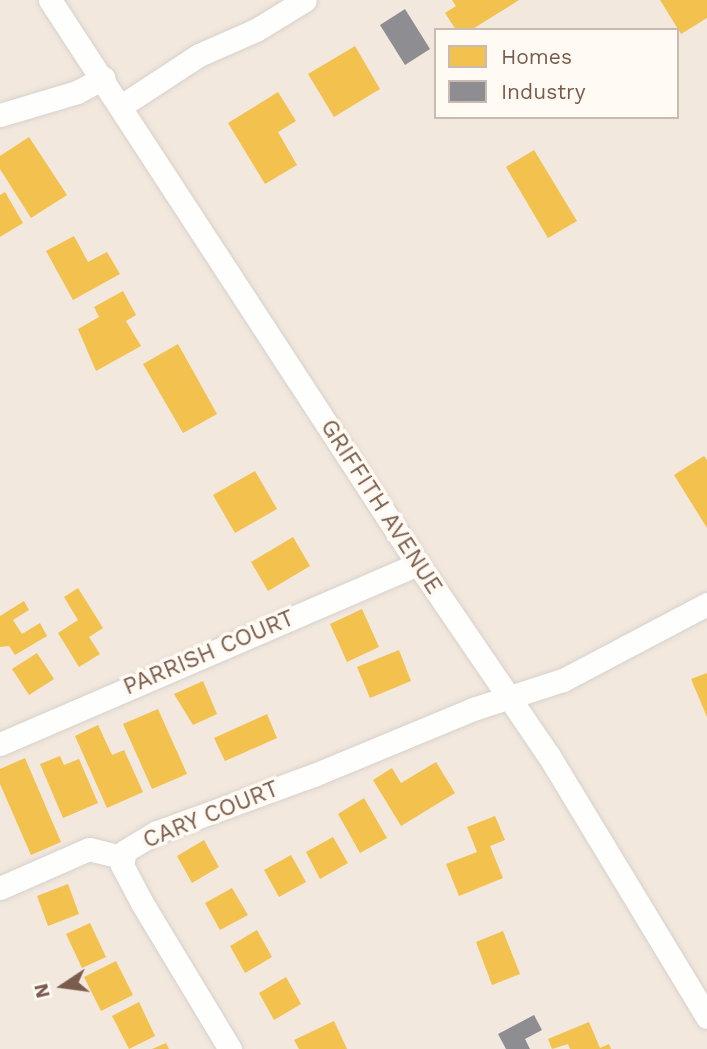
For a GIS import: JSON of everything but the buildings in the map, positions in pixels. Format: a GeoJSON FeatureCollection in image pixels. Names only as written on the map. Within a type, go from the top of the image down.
{"type":"FeatureCollection","features":[{"type":"Feature","properties":{"kind":"street","name":"GRIFFITH AVENUE"},"geometry":{"type":"LineString","coordinates":[[50,0],[418,564],[510,699],[707,1017]]}},
{"type":"Feature","properties":{"kind":"street"},"geometry":{"type":"LineString","coordinates":[[121,106],[199,55],[256,30],[305,0]]}},
{"type":"Feature","properties":{"kind":"street"},"geometry":{"type":"LineString","coordinates":[[0,116],[77,92],[103,78]]}},
{"type":"Feature","properties":{"kind":"street","name":"PARRISH COURT"},"geometry":{"type":"LineString","coordinates":[[2,739],[418,564]]}},
{"type":"Feature","properties":{"kind":"street","name":"CARY COURT"},"geometry":{"type":"LineString","coordinates":[[230,1049],[142,903],[122,857],[157,832],[314,775],[473,709],[563,680],[707,604]]}},
{"type":"Feature","properties":{"kind":"street"},"geometry":{"type":"LineString","coordinates":[[0,888],[89,849],[122,857]]}},
{"type":"Feature","properties":{"kind":"shaded area"},"geometry":{"type":"Polygon","coordinates":[[[0,0],[707,0],[707,1049],[0,1049],[0,0]]]}}]}
